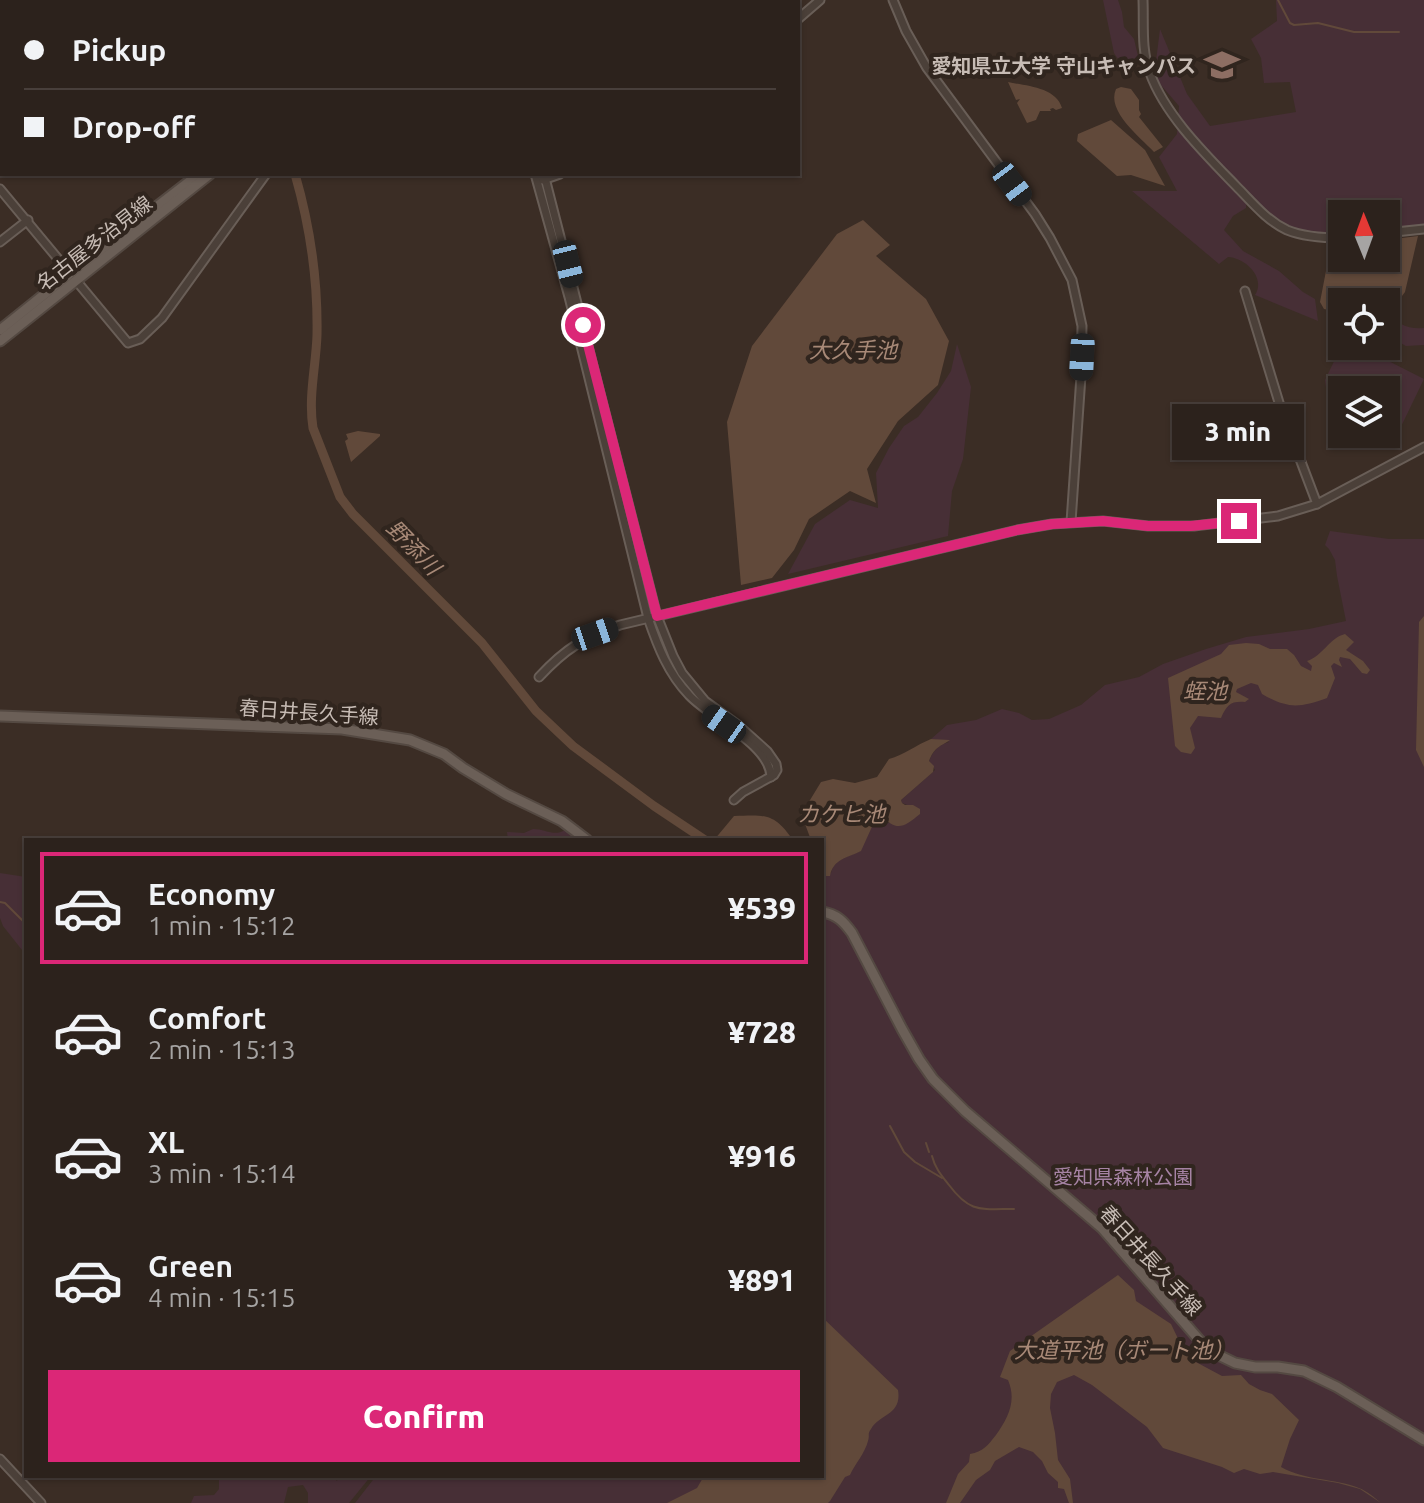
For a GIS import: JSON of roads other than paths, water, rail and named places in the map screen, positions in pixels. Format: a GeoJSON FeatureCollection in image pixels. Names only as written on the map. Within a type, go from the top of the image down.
{"type":"FeatureCollection","features":[{"type":"Feature","properties":{"kind":"main road","name":"名古屋多治見線"},"geometry":{"type":"LineString","coordinates":[[0,341],[73,276],[197,176]]}},
{"type":"Feature","properties":{"kind":"main road","name":"名古屋多治見線"},"geometry":{"type":"LineString","coordinates":[[0,330],[207,176]]}},
{"type":"Feature","properties":{"kind":"main road","name":"春日井長久手線"},"geometry":{"type":"LineString","coordinates":[[0,716],[342,729],[410,740],[444,754],[506,794],[562,821],[584,838]]}},
{"type":"Feature","properties":{"kind":"main road","name":"春日井長久手線"},"geometry":{"type":"LineString","coordinates":[[824,912],[843,921],[852,933],[919,1059],[944,1092],[1102,1228],[1208,1350],[1235,1363],[1304,1371],[1337,1387],[1424,1440]]}},
{"type":"Feature","properties":{"kind":"street"},"geometry":{"type":"LineString","coordinates":[[800,17],[820,0]]}},
{"type":"Feature","properties":{"kind":"street"},"geometry":{"type":"LineString","coordinates":[[893,0],[927,68],[1035,214],[1072,280],[1082,326],[1082,357],[1071,522]]}},
{"type":"Feature","properties":{"kind":"street"},"geometry":{"type":"LineString","coordinates":[[1143,0],[1143,45],[1150,76],[1163,100],[1199,148],[1268,218],[1289,230],[1316,238],[1328,238]]}},
{"type":"Feature","properties":{"kind":"street"},"geometry":{"type":"LineString","coordinates":[[0,189],[128,343],[136,342],[162,318],[265,176]]}},
{"type":"Feature","properties":{"kind":"street"},"geometry":{"type":"LineString","coordinates":[[541,177],[653,617],[682,673],[705,701],[747,732],[776,764],[777,770],[771,777],[734,800]]}},
{"type":"Feature","properties":{"kind":"street"},"geometry":{"type":"LineString","coordinates":[[0,242],[28,220]]}},
{"type":"Feature","properties":{"kind":"street"},"geometry":{"type":"LineString","coordinates":[[1400,232],[1424,229]]}},
{"type":"Feature","properties":{"kind":"street"},"geometry":{"type":"LineString","coordinates":[[1245,291],[1281,409],[1317,504]]}},
{"type":"Feature","properties":{"kind":"street"},"geometry":{"type":"LineString","coordinates":[[539,677],[562,653],[580,641],[620,625],[1017,530],[1103,521],[1148,526],[1194,526],[1278,516],[1317,504],[1424,447]]}},
{"type":"Feature","properties":{"kind":"street"},"geometry":{"type":"LineString","coordinates":[[0,1459],[41,1503]]}},
{"type":"Feature","properties":{"kind":"water"},"geometry":{"type":"Polygon","coordinates":[[[1008,82],[1047,92],[1059,101],[1062,108],[1040,111],[1036,120],[1027,123],[1017,103],[1020,99],[1016,100],[1008,82]]]}},
{"type":"Feature","properties":{"kind":"water"},"geometry":{"type":"Polygon","coordinates":[[[1116,89],[1131,89],[1139,100],[1139,117],[1163,147],[1154,152],[1120,115],[1114,97],[1116,89]]]}},
{"type":"Feature","properties":{"kind":"water"},"geometry":{"type":"Polygon","coordinates":[[[1111,120],[1145,150],[1165,186],[1131,175],[1117,176],[1077,141],[1078,134],[1111,120]]]}},
{"type":"Feature","properties":{"kind":"water","name":"大久手池"},"geometry":{"type":"Polygon","coordinates":[[[863,220],[890,245],[876,256],[926,299],[949,341],[938,385],[898,421],[867,469],[876,503],[850,491],[809,519],[794,550],[772,578],[741,585],[727,422],[752,346],[837,234],[863,220]]]}},
{"type":"Feature","properties":{"kind":"water"},"geometry":{"type":"Polygon","coordinates":[[[1418,236],[1402,296],[1400,288],[1328,288],[1328,310],[1324,309],[1320,302],[1328,261],[1328,272],[1400,272],[1400,238],[1418,236]]]}},
{"type":"Feature","properties":{"kind":"water"},"geometry":{"type":"Polygon","coordinates":[[[358,431],[380,436],[351,462],[346,434],[358,431]]]}},
{"type":"Feature","properties":{"kind":"water"},"geometry":{"type":"Polygon","coordinates":[[[1424,616],[1424,767],[1416,750],[1419,622],[1424,616]]]}},
{"type":"Feature","properties":{"kind":"water","name":"蛭池"},"geometry":{"type":"Polygon","coordinates":[[[1345,634],[1354,642],[1346,650],[1363,661],[1370,670],[1367,674],[1362,673],[1350,659],[1340,657],[1342,667],[1334,663],[1331,666],[1335,678],[1327,698],[1301,705],[1271,699],[1262,694],[1258,685],[1251,683],[1236,692],[1249,699],[1230,705],[1221,718],[1198,716],[1190,728],[1195,748],[1191,754],[1181,752],[1175,746],[1168,678],[1221,654],[1229,645],[1246,643],[1270,649],[1287,649],[1301,666],[1311,671],[1312,666],[1307,661],[1345,634]]]}},
{"type":"Feature","properties":{"kind":"water","name":"カケヒ池"},"geometry":{"type":"Polygon","coordinates":[[[931,739],[950,740],[937,748],[931,757],[929,761],[934,766],[933,772],[901,800],[905,805],[920,809],[920,814],[901,826],[892,824],[882,816],[876,818],[861,851],[837,862],[830,876],[824,876],[824,838],[810,838],[800,806],[807,805],[821,782],[833,779],[855,783],[877,777],[889,759],[931,739]]]}},
{"type":"Feature","properties":{"kind":"water","name":"カケヒ池"},"geometry":{"type":"Polygon","coordinates":[[[734,816],[754,816],[774,820],[791,838],[716,838],[734,816]]]}},
{"type":"Feature","properties":{"kind":"water","name":"大道平池（ボート池）"},"geometry":{"type":"Polygon","coordinates":[[[1118,1275],[1134,1290],[1136,1301],[1171,1324],[1183,1349],[1194,1361],[1222,1376],[1241,1375],[1249,1384],[1272,1394],[1299,1420],[1281,1467],[1300,1475],[1340,1482],[1359,1488],[1381,1503],[1360,1489],[1338,1483],[1273,1472],[1260,1474],[1244,1469],[1234,1473],[1163,1448],[1147,1427],[1074,1375],[1057,1382],[1051,1394],[1050,1408],[1058,1460],[1070,1479],[1073,1503],[1069,1503],[1064,1489],[1058,1488],[1058,1482],[1048,1473],[1042,1461],[1033,1452],[1019,1447],[995,1461],[990,1470],[976,1480],[960,1503],[946,1503],[958,1474],[969,1462],[970,1454],[988,1445],[1007,1416],[1011,1388],[1008,1380],[1000,1377],[1010,1351],[1118,1275]]]}},
{"type":"Feature","properties":{"kind":"water"},"geometry":{"type":"Polygon","coordinates":[[[824,1319],[898,1390],[894,1409],[870,1431],[850,1475],[845,1477],[828,1503],[667,1503],[697,1488],[703,1478],[824,1478],[824,1319]]]}},
{"type":"Feature","properties":{"kind":"waterway"},"geometry":{"type":"LineString","coordinates":[[1278,0],[1294,25],[1318,23],[1354,32],[1399,32]]}},
{"type":"Feature","properties":{"kind":"waterway","name":"野添川"},"geometry":{"type":"LineString","coordinates":[[296,176],[309,233],[316,294],[317,335],[311,405],[313,428],[340,497],[353,514],[482,643],[536,711],[573,746],[702,838]]}},
{"type":"Feature","properties":{"kind":"waterway"},"geometry":{"type":"LineString","coordinates":[[0,902],[5,903],[24,922]]}},
{"type":"Feature","properties":{"kind":"waterway"},"geometry":{"type":"LineString","coordinates":[[890,1126],[904,1152],[942,1178]]}},
{"type":"Feature","properties":{"kind":"waterway"},"geometry":{"type":"LineString","coordinates":[[926,1143],[929,1152]]}},
{"type":"Feature","properties":{"kind":"waterway"},"geometry":{"type":"LineString","coordinates":[[932,1156],[943,1178],[963,1201],[977,1208],[1014,1209]]}},
{"type":"Feature","properties":{"kind":"place","name":"愛知県立大学 守山キャンパス"},"geometry":{"type":"Point","coordinates":[1222,65]}},
{"type":"Feature","properties":{"kind":"park label","name":"愛知県森林公園"},"geometry":{"type":"Point","coordinates":[1123,1176]}}]}
